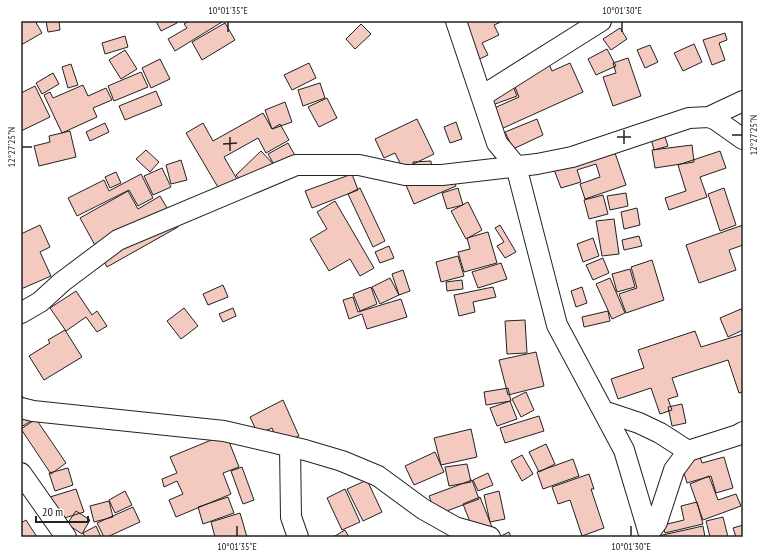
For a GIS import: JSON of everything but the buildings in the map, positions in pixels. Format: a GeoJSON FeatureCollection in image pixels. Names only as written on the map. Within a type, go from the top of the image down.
{"type":"FeatureCollection","features":[{"type":"Feature","properties":{"kind":"street"},"geometry":{"type":"LineString","coordinates":[[456,21],[497,143],[516,166],[557,325],[624,450],[650,535]]}},
{"type":"Feature","properties":{"kind":"street"},"geometry":{"type":"LineString","coordinates":[[482,96],[601,21]]}},
{"type":"Feature","properties":{"kind":"street"},"geometry":{"type":"LineString","coordinates":[[709,118],[743,101]]}},
{"type":"Feature","properties":{"kind":"street"},"geometry":{"type":"LineString","coordinates":[[21,313],[40,302],[62,282],[118,240],[296,165],[359,165],[405,175],[442,175],[537,164],[572,157],[689,118],[709,118],[716,120],[743,139]]}},
{"type":"Feature","properties":{"kind":"street"},"geometry":{"type":"LineString","coordinates":[[21,408],[33,412],[224,431],[342,461],[378,476],[423,509],[455,527],[490,537]]}},
{"type":"Feature","properties":{"kind":"street"},"geometry":{"type":"LineString","coordinates":[[603,411],[639,423],[660,433],[688,451]]}},
{"type":"Feature","properties":{"kind":"street"},"geometry":{"type":"LineString","coordinates":[[650,535],[657,522],[674,470],[688,451],[741,439]]}},
{"type":"Feature","properties":{"kind":"street"},"geometry":{"type":"LineString","coordinates":[[290,447],[291,517],[298,537]]}},
{"type":"Feature","properties":{"kind":"street"},"geometry":{"type":"LineString","coordinates":[[21,474],[66,537]]}}]}
